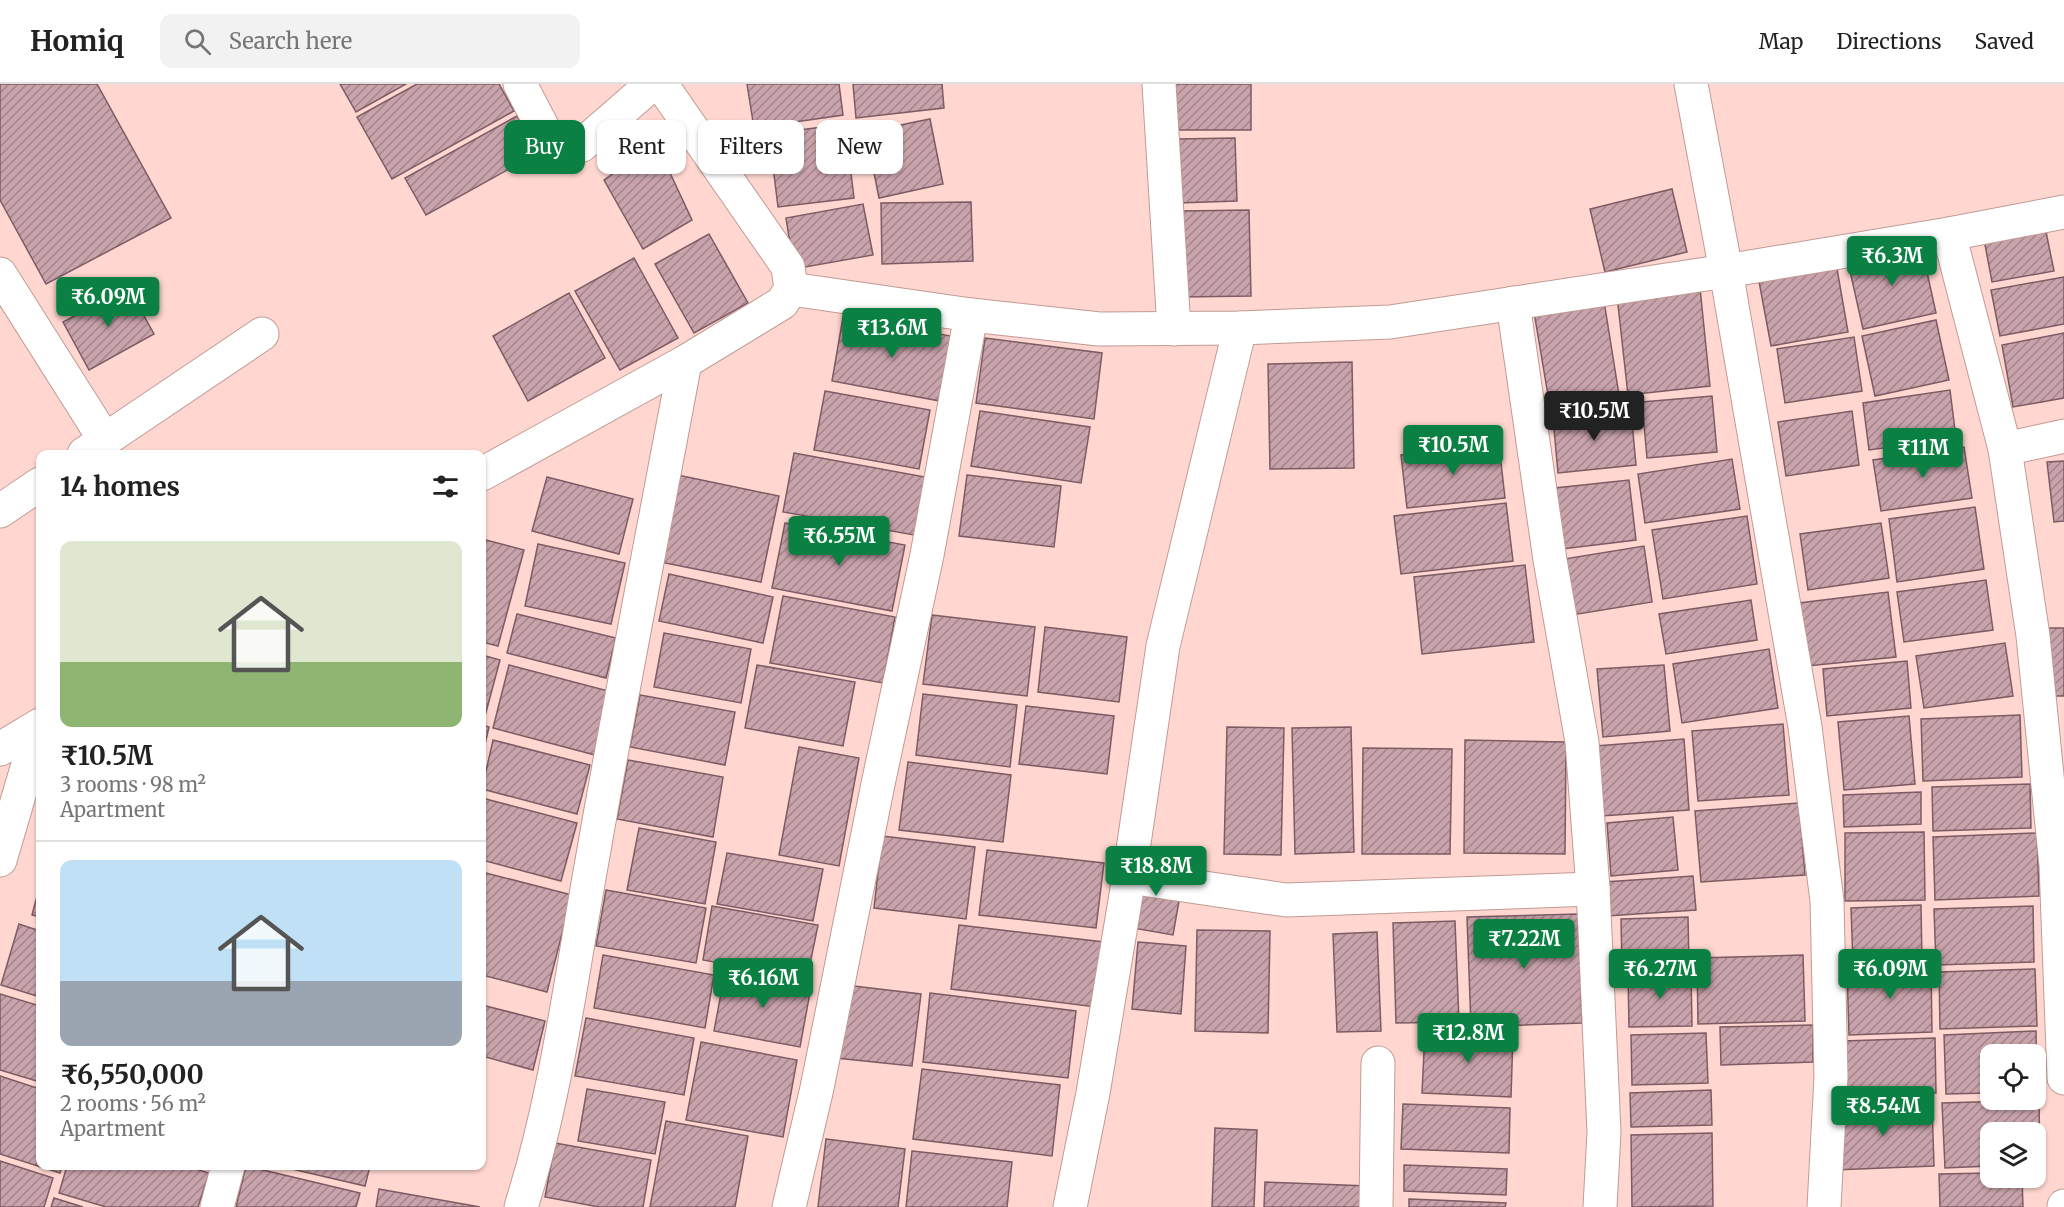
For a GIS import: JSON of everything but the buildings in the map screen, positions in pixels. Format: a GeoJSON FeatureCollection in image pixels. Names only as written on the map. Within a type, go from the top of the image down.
{"type":"FeatureCollection","features":[{"type":"Feature","properties":{"kind":"street"},"geometry":{"type":"LineString","coordinates":[[520,84],[545,132],[560,146],[582,146],[651,84]]}},
{"type":"Feature","properties":{"kind":"street"},"geometry":{"type":"LineString","coordinates":[[486,472],[685,362],[782,303],[791,289],[788,267],[661,84]]}},
{"type":"Feature","properties":{"kind":"street"},"geometry":{"type":"LineString","coordinates":[[1159,84],[1174,329]]}},
{"type":"Feature","properties":{"kind":"street"},"geometry":{"type":"LineString","coordinates":[[1691,84],[1726,271],[1805,727],[1827,901],[1830,1077],[1824,1207]]}},
{"type":"Feature","properties":{"kind":"street"},"geometry":{"type":"LineString","coordinates":[[791,289],[972,315],[1099,329],[1240,328],[1390,322],[1726,271],[1949,234],[2064,212]]}},
{"type":"Feature","properties":{"kind":"street"},"geometry":{"type":"LineString","coordinates":[[1949,234],[2005,449],[2033,636],[2055,853],[2064,1078]]}},
{"type":"Feature","properties":{"kind":"street"},"geometry":{"type":"LineString","coordinates":[[0,274],[95,447],[262,334]]}},
{"type":"Feature","properties":{"kind":"street"},"geometry":{"type":"LineString","coordinates":[[1513,303],[1550,560],[1582,742],[1593,889],[1604,1132],[1600,1207]]}},
{"type":"Feature","properties":{"kind":"street"},"geometry":{"type":"LineString","coordinates":[[789,1207],[817,1088],[927,555],[972,315]]}},
{"type":"Feature","properties":{"kind":"street"},"geometry":{"type":"LineString","coordinates":[[1070,1207],[1093,1093],[1163,646],[1240,328]]}},
{"type":"Feature","properties":{"kind":"street"},"geometry":{"type":"LineString","coordinates":[[522,1207],[535,1166],[561,1049],[591,863],[685,362]]}},
{"type":"Feature","properties":{"kind":"street"},"geometry":{"type":"LineString","coordinates":[[2005,449],[2064,436]]}},
{"type":"Feature","properties":{"kind":"street"},"geometry":{"type":"LineString","coordinates":[[0,511],[36,487]]}},
{"type":"Feature","properties":{"kind":"street"},"geometry":{"type":"LineString","coordinates":[[0,749],[36,728]]}},
{"type":"Feature","properties":{"kind":"street"},"geometry":{"type":"LineString","coordinates":[[0,860],[36,739]]}},
{"type":"Feature","properties":{"kind":"street"},"geometry":{"type":"LineString","coordinates":[[1128,877],[1286,900],[1593,889]]}},
{"type":"Feature","properties":{"kind":"street"},"geometry":{"type":"LineString","coordinates":[[1376,1207],[1378,1063]]}},
{"type":"Feature","properties":{"kind":"street"},"geometry":{"type":"LineString","coordinates":[[217,1207],[227,1170]]}}]}
